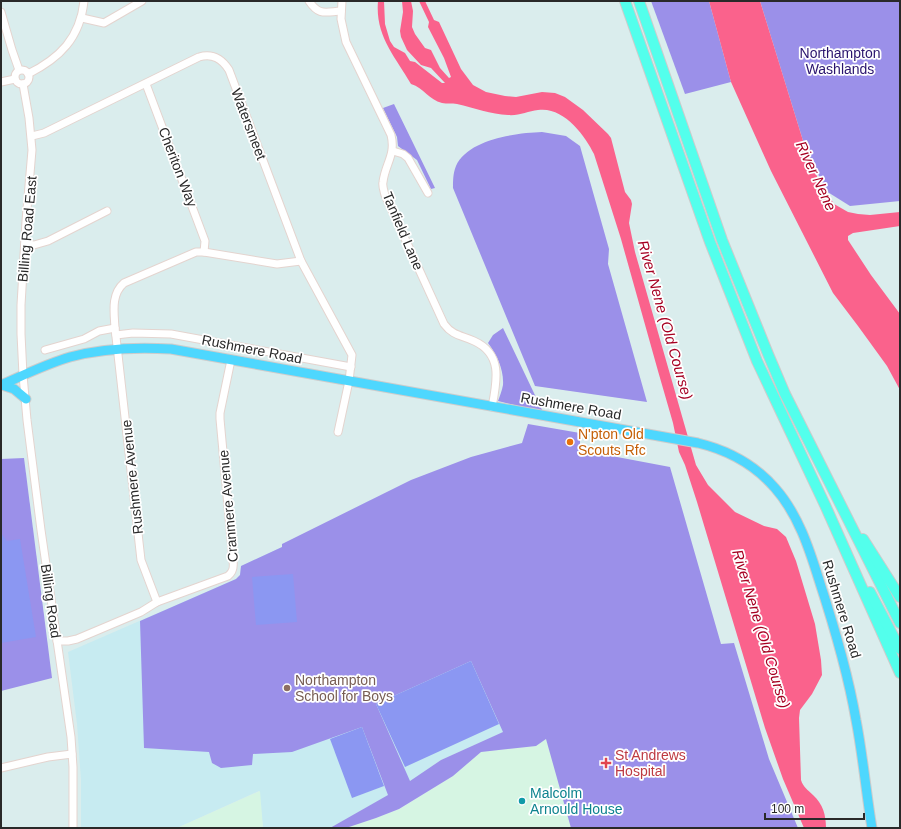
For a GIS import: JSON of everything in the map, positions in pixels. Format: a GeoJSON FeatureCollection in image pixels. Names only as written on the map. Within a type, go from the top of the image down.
{"type":"FeatureCollection","features":[{"type":"Feature","properties":{"kind":"highway"},"geometry":{"type":"LineString","coordinates":[[625,1],[710,242],[757,361],[825,505],[900,673]]}},
{"type":"Feature","properties":{"kind":"highway"},"geometry":{"type":"LineString","coordinates":[[639,1],[680,123],[744,297],[786,394],[900,623]]}},
{"type":"Feature","properties":{"kind":"highway"},"geometry":{"type":"LineString","coordinates":[[825,505],[900,649]]}},
{"type":"Feature","properties":{"kind":"highway"},"geometry":{"type":"LineString","coordinates":[[845,515],[871,550],[900,597]]}},
{"type":"Feature","properties":{"kind":"main road","name":"Rushmere Road"},"geometry":{"type":"LineString","coordinates":[[1,385],[70,357],[136,347],[171,349],[693,442],[717,448],[739,459],[750,466],[775,487],[782,496],[796,520],[814,564],[836,633],[848,679],[856,720],[872,828]]}},
{"type":"Feature","properties":{"kind":"main road"},"geometry":{"type":"LineString","coordinates":[[1,385],[14,389],[26,399]]}},
{"type":"Feature","properties":{"kind":"street"},"geometry":{"type":"LineString","coordinates":[[28,74],[50,61],[66,47],[82,18],[84,1]]}},
{"type":"Feature","properties":{"kind":"street"},"geometry":{"type":"LineString","coordinates":[[82,18],[104,23],[142,1]]}},
{"type":"Feature","properties":{"kind":"street"},"geometry":{"type":"LineString","coordinates":[[309,1],[316,10],[320,12],[341,11]]}},
{"type":"Feature","properties":{"kind":"street","name":"Tanfield Lane"},"geometry":{"type":"LineString","coordinates":[[342,1],[342,29],[346,42],[391,135],[393,144],[393,151],[382,183],[385,195],[444,324],[450,332],[482,346],[490,355],[495,365],[497,376],[492,407]]}},
{"type":"Feature","properties":{"kind":"street"},"geometry":{"type":"LineString","coordinates":[[1,12],[19,70]]}},
{"type":"Feature","properties":{"kind":"street","name":"Watersmeet"},"geometry":{"type":"LineString","coordinates":[[32,136],[44,133],[206,55],[220,59],[225,64],[301,261],[352,356],[349,381],[338,432]]}},
{"type":"Feature","properties":{"kind":"street"},"geometry":{"type":"LineString","coordinates":[[19,70],[26,71],[28,74]]}},
{"type":"Feature","properties":{"kind":"street"},"geometry":{"type":"LineString","coordinates":[[15,79],[16,72],[19,70]]}},
{"type":"Feature","properties":{"kind":"street"},"geometry":{"type":"LineString","coordinates":[[15,79],[23,84],[28,78],[28,74]]}},
{"type":"Feature","properties":{"kind":"street"},"geometry":{"type":"LineString","coordinates":[[1,82],[15,79]]}},
{"type":"Feature","properties":{"kind":"street","name":"Billing Road East"},"geometry":{"type":"LineString","coordinates":[[23,84],[32,136],[32,163],[25,244],[20,334],[23,375]]}},
{"type":"Feature","properties":{"kind":"street","name":"Cheriton Way"},"geometry":{"type":"LineString","coordinates":[[146,84],[205,241],[204,252]]}},
{"type":"Feature","properties":{"kind":"street"},"geometry":{"type":"LineString","coordinates":[[393,151],[403,154],[408,158],[419,183],[428,193]]}},
{"type":"Feature","properties":{"kind":"street"},"geometry":{"type":"LineString","coordinates":[[25,244],[34,245],[48,241],[106,211]]}},
{"type":"Feature","properties":{"kind":"street","name":"Rushmere Avenue"},"geometry":{"type":"LineString","coordinates":[[157,602],[141,560],[116,331],[115,294],[118,287],[124,283],[196,252],[204,252]]}},
{"type":"Feature","properties":{"kind":"street"},"geometry":{"type":"LineString","coordinates":[[204,252],[277,264],[301,261]]}},
{"type":"Feature","properties":{"kind":"street","name":"Rushmere Road"},"geometry":{"type":"LineString","coordinates":[[45,350],[84,339],[99,331],[171,334],[351,367]]}},
{"type":"Feature","properties":{"kind":"street","name":"Cranmere Avenue"},"geometry":{"type":"LineString","coordinates":[[57,641],[77,640],[141,612],[157,602],[228,576],[232,573],[234,568],[220,419],[231,360]]}},
{"type":"Feature","properties":{"kind":"street","name":"Billing Road"},"geometry":{"type":"LineString","coordinates":[[23,375],[41,530],[72,754],[73,828]]}},
{"type":"Feature","properties":{"kind":"street"},"geometry":{"type":"LineString","coordinates":[[1,768],[48,757],[72,754]]}},
{"type":"Feature","properties":{"kind":"shaded area","name":"Northampton School for Boys"},"geometry":{"type":"Polygon","coordinates":[[[370,500],[517,726],[441,760],[396,791],[330,828],[263,828],[259,791],[177,828],[81,828],[81,780],[77,724],[68,652],[236,579],[240,575],[241,566],[282,547],[370,500]]]}},
{"type":"Feature","properties":{"kind":"shaded area"},"geometry":{"type":"Polygon","coordinates":[[[1,533],[7,541],[20,539],[36,637],[1,643],[1,533]]]}},
{"type":"Feature","properties":{"kind":"shaded area"},"geometry":{"type":"Polygon","coordinates":[[[293,574],[297,622],[256,625],[252,577],[293,574]]]}},
{"type":"Feature","properties":{"kind":"shaded area"},"geometry":{"type":"Polygon","coordinates":[[[471,661],[499,724],[405,767],[376,704],[471,661]]]}},
{"type":"Feature","properties":{"kind":"shaded area"},"geometry":{"type":"Polygon","coordinates":[[[362,727],[384,786],[352,798],[330,739],[362,727]]]}},
{"type":"Feature","properties":{"kind":"shaded area","name":"St Andrews Hospital"},"geometry":{"type":"Polygon","coordinates":[[[557,731],[750,828],[346,828],[400,809],[453,776],[481,752],[536,746],[557,731]]]}},
{"type":"Feature","properties":{"kind":"shaded area"},"geometry":{"type":"Polygon","coordinates":[[[260,791],[263,828],[177,828],[260,791]]]}},
{"type":"Feature","properties":{"kind":"green space"},"geometry":{"type":"Polygon","coordinates":[[[651,1],[709,1],[731,82],[685,94],[651,1]]]}},
{"type":"Feature","properties":{"kind":"green space","name":"Northampton Washlands"},"geometry":{"type":"Polygon","coordinates":[[[760,1],[900,1],[900,201],[850,206],[826,191],[804,144],[760,1]]]}},
{"type":"Feature","properties":{"kind":"green space"},"geometry":{"type":"Polygon","coordinates":[[[394,104],[435,188],[431,189],[417,160],[398,146],[397,137],[383,108],[394,104]]]}},
{"type":"Feature","properties":{"kind":"green space"},"geometry":{"type":"Polygon","coordinates":[[[542,132],[566,136],[580,146],[609,249],[608,264],[647,402],[535,386],[453,188],[456,166],[462,157],[471,149],[494,139],[519,134],[542,132]]]}},
{"type":"Feature","properties":{"kind":"green space"},"geometry":{"type":"Polygon","coordinates":[[[503,328],[543,412],[498,401],[503,385],[503,379],[497,358],[488,343],[493,335],[503,328]]]}},
{"type":"Feature","properties":{"kind":"green space"},"geometry":{"type":"Polygon","coordinates":[[[528,424],[580,433],[580,450],[670,467],[721,644],[734,643],[769,759],[798,828],[571,828],[546,739],[536,746],[481,752],[453,776],[399,809],[346,828],[330,828],[388,795],[362,727],[292,752],[253,754],[252,765],[221,768],[212,763],[209,752],[144,748],[140,621],[236,579],[240,575],[241,566],[282,547],[282,544],[411,480],[471,457],[522,443],[528,424]],[[471,661],[376,704],[410,781],[441,760],[503,732],[471,661]]]}},
{"type":"Feature","properties":{"kind":"green space"},"geometry":{"type":"Polygon","coordinates":[[[24,458],[52,678],[1,691],[1,459],[24,458]]]}},
{"type":"Feature","properties":{"kind":"water","name":"River Nene (Old Course)"},"geometry":{"type":"Polygon","coordinates":[[[378,1],[384,1],[385,24],[390,41],[394,47],[405,53],[410,61],[415,62],[442,83],[445,83],[431,68],[421,65],[407,50],[400,31],[403,12],[402,1],[411,1],[413,11],[412,27],[415,34],[425,48],[431,50],[440,68],[449,78],[451,77],[444,58],[428,27],[429,22],[419,1],[425,1],[434,20],[439,22],[461,69],[473,85],[486,92],[505,96],[516,97],[542,92],[555,93],[565,97],[583,110],[611,138],[625,192],[632,204],[629,223],[635,252],[696,465],[708,485],[735,512],[764,526],[777,529],[786,537],[796,561],[815,624],[822,675],[812,694],[800,710],[801,780],[804,787],[822,806],[825,814],[826,828],[804,828],[783,779],[765,728],[697,502],[685,465],[679,452],[673,423],[621,239],[594,154],[590,146],[572,123],[556,113],[547,110],[538,110],[516,115],[508,115],[457,104],[442,103],[434,99],[420,88],[411,84],[387,45],[383,35],[378,13],[378,1]]]}},
{"type":"Feature","properties":{"kind":"water","name":"River Nene"},"geometry":{"type":"Polygon","coordinates":[[[709,1],[760,1],[804,144],[818,179],[834,204],[848,212],[858,214],[870,215],[900,212],[900,226],[853,233],[848,236],[848,240],[871,275],[900,314],[900,390],[887,366],[833,293],[771,171],[731,82],[709,1]]]}},
{"type":"Feature","properties":{"kind":"place","name":"N'pton Old Scouts Rfc"},"geometry":{"type":"Point","coordinates":[570,442]}},
{"type":"Feature","properties":{"kind":"place","name":"Northampton School for Boys"},"geometry":{"type":"Point","coordinates":[287,688]}},
{"type":"Feature","properties":{"kind":"place","name":"St Andrews Hospital"},"geometry":{"type":"Point","coordinates":[606,763]}},
{"type":"Feature","properties":{"kind":"place","name":"Malcolm Arnould House"},"geometry":{"type":"Point","coordinates":[522,801]}}]}
